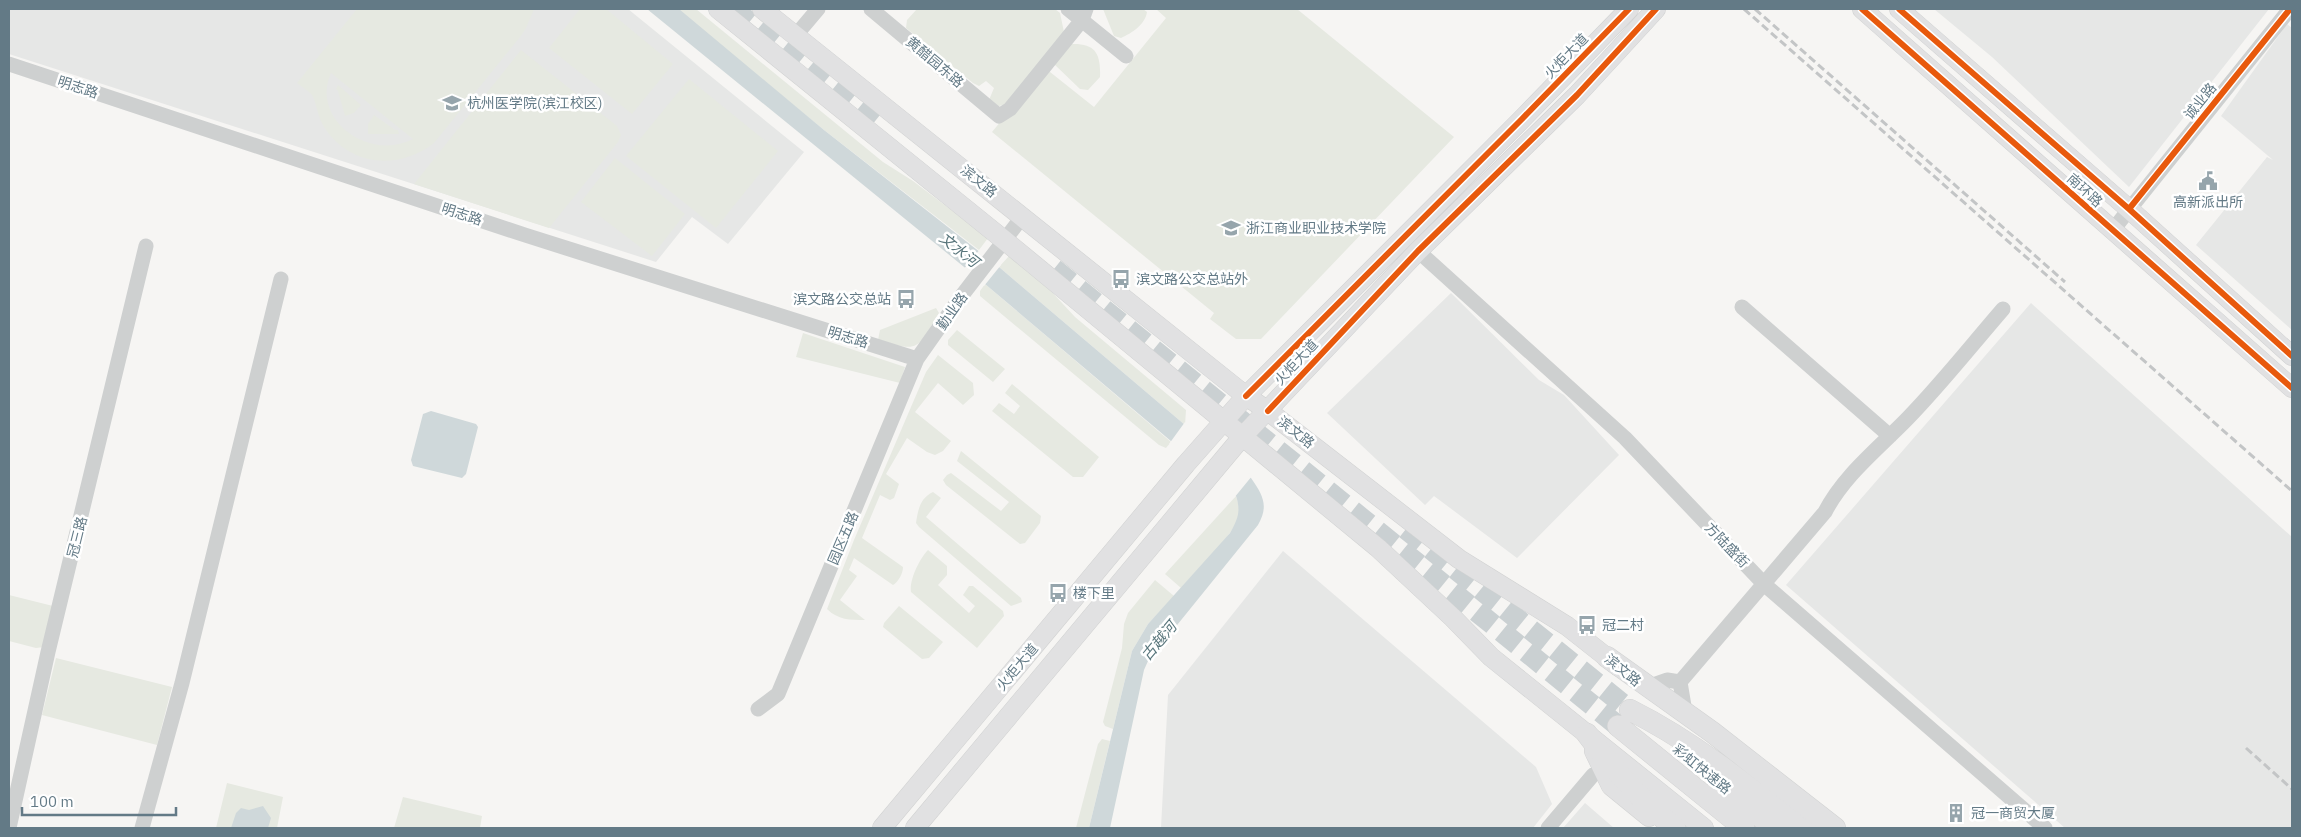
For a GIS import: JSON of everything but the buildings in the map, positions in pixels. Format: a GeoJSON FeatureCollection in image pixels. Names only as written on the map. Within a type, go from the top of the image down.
{"type":"FeatureCollection","features":[{"type":"Feature","properties":{"kind":"highway"},"geometry":{"type":"LineString","coordinates":[[1607,657],[1685,712],[1835,828]]}},
{"type":"Feature","properties":{"kind":"highway"},"geometry":{"type":"LineString","coordinates":[[1624,718],[1653,772],[1720,828]]}},
{"type":"Feature","properties":{"kind":"highway"},"geometry":{"type":"LineString","coordinates":[[1624,718],[1663,726],[1705,754],[1799,828]]}},
{"type":"Feature","properties":{"kind":"highway","name":"彩虹快速路"},"geometry":{"type":"LineString","coordinates":[[1624,718],[1744,828]]}},
{"type":"Feature","properties":{"kind":"highway","name":"彩虹快速路"},"geometry":{"type":"LineString","coordinates":[[1624,718],[1774,828]]}},
{"type":"Feature","properties":{"kind":"highway"},"geometry":{"type":"LineString","coordinates":[[1590,740],[1620,777],[1675,828]]}},
{"type":"Feature","properties":{"kind":"main road"},"geometry":{"type":"LineString","coordinates":[[718,9],[1000,246],[1225,421],[1236,444],[1378,548],[1447,612],[1491,657],[1590,740],[1704,828]]}},
{"type":"Feature","properties":{"kind":"main road","name":"滨文路"},"geometry":{"type":"LineString","coordinates":[[762,9],[1246,396],[1459,559],[1567,626],[1607,657],[1784,801],[1812,828]]}},
{"type":"Feature","properties":{"kind":"main road","name":"火炬大道"},"geometry":{"type":"LineString","coordinates":[[882,828],[1186,464],[1246,396],[1629,9]]}},
{"type":"Feature","properties":{"kind":"main road","name":"火炬大道"},"geometry":{"type":"LineString","coordinates":[[915,828],[1236,444],[1418,251],[1576,95],[1656,9]]}},
{"type":"Feature","properties":{"kind":"main road","name":"南环路"},"geometry":{"type":"LineString","coordinates":[[1862,9],[2292,388]]}},
{"type":"Feature","properties":{"kind":"main road","name":"南环路"},"geometry":{"type":"LineString","coordinates":[[1899,9],[2130,209],[2292,356]]}},
{"type":"Feature","properties":{"kind":"main road"},"geometry":{"type":"LineString","coordinates":[[1590,740],[1601,778],[1662,828]]}},
{"type":"Feature","properties":{"kind":"main road"},"geometry":{"type":"LineString","coordinates":[[933,767],[948,773],[951,784]]}},
{"type":"Feature","properties":{"kind":"street"},"geometry":{"type":"LineString","coordinates":[[796,35],[818,9]]}},
{"type":"Feature","properties":{"kind":"street","name":"黄醋园东路"},"geometry":{"type":"LineString","coordinates":[[871,9],[999,116],[1010,109],[1084,14]]}},
{"type":"Feature","properties":{"kind":"street"},"geometry":{"type":"LineString","coordinates":[[1068,9],[1084,14],[1126,56]]}},
{"type":"Feature","properties":{"kind":"street","name":"诚业路"},"geometry":{"type":"LineString","coordinates":[[2112,231],[2290,9]]}},
{"type":"Feature","properties":{"kind":"street","name":"明志路"},"geometry":{"type":"LineString","coordinates":[[9,64],[531,237],[917,359]]}},
{"type":"Feature","properties":{"kind":"street","name":"勤业路"},"geometry":{"type":"LineString","coordinates":[[917,359],[1023,216]]}},
{"type":"Feature","properties":{"kind":"street","name":"冠三路"},"geometry":{"type":"LineString","coordinates":[[10,828],[48,652],[146,246]]}},
{"type":"Feature","properties":{"kind":"street","name":"方陆盛街"},"geometry":{"type":"LineString","coordinates":[[1418,251],[1625,438],[1765,585],[2045,828]]}},
{"type":"Feature","properties":{"kind":"street"},"geometry":{"type":"LineString","coordinates":[[142,828],[182,683],[281,279]]}},
{"type":"Feature","properties":{"kind":"street"},"geometry":{"type":"LineString","coordinates":[[1742,307],[1890,436]]}},
{"type":"Feature","properties":{"kind":"street"},"geometry":{"type":"LineString","coordinates":[[1680,682],[1765,585],[1785,557],[1825,512],[1833,498],[1863,462],[1890,436],[2003,310]]}},
{"type":"Feature","properties":{"kind":"street","name":"园区五路"},"geometry":{"type":"LineString","coordinates":[[758,709],[778,694],[917,359]]}},
{"type":"Feature","properties":{"kind":"street"},"geometry":{"type":"LineString","coordinates":[[1650,686],[1667,680],[1680,682]]}},
{"type":"Feature","properties":{"kind":"street"},"geometry":{"type":"LineString","coordinates":[[1680,682],[1685,712]]}},
{"type":"Feature","properties":{"kind":"street"},"geometry":{"type":"LineString","coordinates":[[1548,828],[1601,778]]}},
{"type":"Feature","properties":{"kind":"shaded area","name":"杭州医学院(滨江校区)"},"geometry":{"type":"Polygon","coordinates":[[[9,9],[628,9],[804,152],[728,244],[692,217],[656,262],[9,54],[9,9]]]}},
{"type":"Feature","properties":{"kind":"shaded area"},"geometry":{"type":"Polygon","coordinates":[[[357,9],[534,9],[520,37],[434,143],[420,152],[405,158],[390,161],[375,160],[360,157],[347,150],[334,140],[324,127],[312,95],[297,83],[357,9]],[[331,73],[327,90],[329,106],[336,120],[348,132],[362,140],[379,145],[396,145],[413,139],[331,73]]]}},
{"type":"Feature","properties":{"kind":"shaded area"},"geometry":{"type":"Polygon","coordinates":[[[580,9],[606,9],[673,64],[632,114],[549,48],[580,9]]]}},
{"type":"Feature","properties":{"kind":"shaded area"},"geometry":{"type":"Polygon","coordinates":[[[676,9],[696,9],[883,162],[913,181],[988,238],[979,250],[824,130],[676,9]]]}},
{"type":"Feature","properties":{"kind":"shaded area"},"geometry":{"type":"Polygon","coordinates":[[[917,9],[1055,9],[1060,13],[1064,32],[1012,102],[996,107],[989,100],[994,88],[986,81],[979,86],[973,83],[906,28],[907,20],[917,9]]]}},
{"type":"Feature","properties":{"kind":"shaded area"},"geometry":{"type":"Polygon","coordinates":[[[1103,9],[1143,9],[1147,12],[1141,25],[1121,38],[1114,36],[1103,9]]]}},
{"type":"Feature","properties":{"kind":"shaded area","name":"浙江商业职业技术学院"},"geometry":{"type":"Polygon","coordinates":[[[1156,9],[1297,9],[1454,137],[1261,339],[1236,339],[1210,319],[1214,313],[992,132],[1045,68],[1094,107],[1166,18],[1156,9]]]}},
{"type":"Feature","properties":{"kind":"shaded area"},"geometry":{"type":"Polygon","coordinates":[[[1934,9],[2269,9],[2129,187],[1992,57],[1934,9]]]}},
{"type":"Feature","properties":{"kind":"shaded area"},"geometry":{"type":"Polygon","coordinates":[[[2287,24],[2292,28],[2292,330],[2196,245],[2267,157],[2273,160],[2221,116],[2287,24]]]}},
{"type":"Feature","properties":{"kind":"shaded area"},"geometry":{"type":"Polygon","coordinates":[[[1071,44],[1086,45],[1095,51],[1098,56],[1100,77],[1088,90],[1080,89],[1054,64],[1071,44]]]}},
{"type":"Feature","properties":{"kind":"shaded area"},"geometry":{"type":"Polygon","coordinates":[[[521,50],[617,126],[621,135],[618,142],[549,228],[414,184],[521,50]]]}},
{"type":"Feature","properties":{"kind":"shaded area"},"geometry":{"type":"Polygon","coordinates":[[[689,79],[778,151],[716,228],[626,156],[689,79]]]}},
{"type":"Feature","properties":{"kind":"shaded area"},"geometry":{"type":"Polygon","coordinates":[[[338,85],[361,105],[354,113],[345,116],[336,89],[338,85]]]}},
{"type":"Feature","properties":{"kind":"shaded area"},"geometry":{"type":"Polygon","coordinates":[[[374,115],[395,130],[398,130],[399,134],[368,134],[368,124],[374,115]]]}},
{"type":"Feature","properties":{"kind":"shaded area"},"geometry":{"type":"Polygon","coordinates":[[[615,158],[685,214],[652,256],[581,202],[615,158]]]}},
{"type":"Feature","properties":{"kind":"shaded area"},"geometry":{"type":"Polygon","coordinates":[[[1009,256],[1050,290],[1075,317],[1186,410],[1185,425],[999,267],[1009,256]]]}},
{"type":"Feature","properties":{"kind":"shaded area"},"geometry":{"type":"Polygon","coordinates":[[[985,284],[1171,442],[1166,448],[1159,445],[980,296],[980,291],[985,284]]]}},
{"type":"Feature","properties":{"kind":"shaded area"},"geometry":{"type":"Polygon","coordinates":[[[1451,293],[1539,380],[1564,395],[1619,455],[1517,558],[1434,496],[1425,505],[1327,413],[1451,293]]]}},
{"type":"Feature","properties":{"kind":"shaded area"},"geometry":{"type":"Polygon","coordinates":[[[2031,303],[2292,537],[2292,828],[2065,828],[1786,585],[2031,303]]]}},
{"type":"Feature","properties":{"kind":"shaded area"},"geometry":{"type":"Polygon","coordinates":[[[936,308],[939,313],[921,341],[916,345],[910,347],[878,340],[880,330],[936,308]]]}},
{"type":"Feature","properties":{"kind":"shaded area"},"geometry":{"type":"Polygon","coordinates":[[[957,330],[1005,369],[993,382],[948,345],[948,340],[957,330]]]}},
{"type":"Feature","properties":{"kind":"shaded area"},"geometry":{"type":"Polygon","coordinates":[[[803,333],[905,367],[900,383],[796,357],[803,333]]]}},
{"type":"Feature","properties":{"kind":"shaded area"},"geometry":{"type":"Polygon","coordinates":[[[938,355],[973,383],[974,395],[963,405],[938,383],[915,412],[951,441],[943,451],[935,455],[927,452],[907,438],[886,474],[899,484],[894,498],[890,500],[880,495],[862,538],[903,567],[903,570],[893,585],[854,558],[849,570],[857,576],[840,600],[865,620],[840,617],[827,609],[854,540],[926,372],[938,355]]]}},
{"type":"Feature","properties":{"kind":"shaded area"},"geometry":{"type":"Polygon","coordinates":[[[1012,384],[1099,457],[1083,477],[1073,477],[992,411],[999,403],[1014,414],[1020,406],[1005,393],[1012,384]]]}},
{"type":"Feature","properties":{"kind":"shaded area"},"geometry":{"type":"Polygon","coordinates":[[[961,451],[1041,516],[1040,523],[1025,543],[1020,544],[946,485],[943,480],[951,473],[1001,511],[1009,502],[957,461],[961,451]]]}},
{"type":"Feature","properties":{"kind":"shaded area"},"geometry":{"type":"Polygon","coordinates":[[[933,492],[941,498],[926,517],[1021,598],[1022,602],[1011,606],[919,527],[916,523],[920,505],[933,492]]]}},
{"type":"Feature","properties":{"kind":"shaded area"},"geometry":{"type":"Polygon","coordinates":[[[1236,496],[1239,513],[1234,527],[1181,588],[1165,574],[1236,496]]]}},
{"type":"Feature","properties":{"kind":"shaded area"},"geometry":{"type":"Polygon","coordinates":[[[928,550],[947,566],[947,575],[938,585],[969,613],[975,606],[963,595],[969,586],[973,586],[1003,611],[1004,616],[977,648],[911,592],[916,570],[928,550]]]}},
{"type":"Feature","properties":{"kind":"shaded area"},"geometry":{"type":"Polygon","coordinates":[[[1283,551],[1536,767],[1552,804],[1533,828],[1161,828],[1168,695],[1283,551]]]}},
{"type":"Feature","properties":{"kind":"shaded area"},"geometry":{"type":"Polygon","coordinates":[[[1155,580],[1174,596],[1148,624],[1132,651],[1113,729],[1105,726],[1103,722],[1122,648],[1124,624],[1128,613],[1155,580]]]}},
{"type":"Feature","properties":{"kind":"shaded area"},"geometry":{"type":"Polygon","coordinates":[[[9,595],[53,606],[44,647],[36,648],[9,641],[9,595]]]}},
{"type":"Feature","properties":{"kind":"shaded area"},"geometry":{"type":"Polygon","coordinates":[[[899,606],[943,642],[929,658],[922,659],[883,627],[884,623],[899,606]]]}},
{"type":"Feature","properties":{"kind":"shaded area"},"geometry":{"type":"Polygon","coordinates":[[[56,658],[172,687],[157,745],[42,715],[56,658]]]}},
{"type":"Feature","properties":{"kind":"shaded area"},"geometry":{"type":"Polygon","coordinates":[[[1102,739],[1110,741],[1089,828],[1076,828],[1098,744],[1102,739]]]}},
{"type":"Feature","properties":{"kind":"shaded area"},"geometry":{"type":"Polygon","coordinates":[[[227,783],[283,797],[277,828],[216,828],[227,783]]]}},
{"type":"Feature","properties":{"kind":"shaded area"},"geometry":{"type":"Polygon","coordinates":[[[403,797],[482,816],[480,828],[394,828],[403,797]]]}},
{"type":"Feature","properties":{"kind":"shaded area"},"geometry":{"type":"Polygon","coordinates":[[[1585,803],[1614,828],[1563,828],[1585,803]]]}},
{"type":"Feature","properties":{"kind":"water"},"geometry":{"type":"Polygon","coordinates":[[[647,9],[679,9],[824,130],[999,267],[1185,425],[1251,478],[1259,490],[1264,506],[1258,525],[1148,661],[1144,670],[1110,828],[1089,828],[1132,651],[1148,624],[1230,533],[1238,515],[1236,496],[985,284],[647,9]]]}},
{"type":"Feature","properties":{"kind":"water"},"geometry":{"type":"Polygon","coordinates":[[[431,411],[476,424],[478,427],[466,474],[462,478],[413,466],[411,460],[423,414],[431,411]]]}},
{"type":"Feature","properties":{"kind":"water"},"geometry":{"type":"Polygon","coordinates":[[[263,806],[271,818],[268,828],[231,828],[236,813],[241,808],[249,810],[263,806]]]}},
{"type":"Feature","properties":{"kind":"pier"},"geometry":{"type":"Polygon","coordinates":[[[981,248],[1001,265],[984,286],[963,270],[981,248]]]}},
{"type":"Feature","properties":{"kind":"pier"},"geometry":{"type":"Polygon","coordinates":[[[1185,422],[1252,476],[1234,498],[1169,444],[1185,422]]]}},
{"type":"Feature","properties":{"kind":"tunnel"},"geometry":{"type":"LineString","coordinates":[[733,9],[879,127]]}},
{"type":"Feature","properties":{"kind":"tunnel"},"geometry":{"type":"LineString","coordinates":[[1054,269],[1618,726]]}},
{"type":"Feature","properties":{"kind":"tunnel"},"geometry":{"type":"LineString","coordinates":[[1406,529],[1630,710]]}},
{"type":"Feature","properties":{"kind":"railway"},"geometry":{"type":"LineString","coordinates":[[1744,9],[2292,491]]}},
{"type":"Feature","properties":{"kind":"railway"},"geometry":{"type":"LineString","coordinates":[[1755,9],[2065,282]]}},
{"type":"Feature","properties":{"kind":"railway"},"geometry":{"type":"LineString","coordinates":[[2246,748],[2292,789]]}},
{"type":"Feature","properties":{"kind":"cycle path"},"geometry":{"type":"LineString","coordinates":[[1246,396],[1629,9]]}},
{"type":"Feature","properties":{"kind":"cycle path"},"geometry":{"type":"LineString","coordinates":[[1268,411],[1418,251],[1577,95],[1656,9]]}},
{"type":"Feature","properties":{"kind":"cycle path"},"geometry":{"type":"LineString","coordinates":[[1862,9],[2292,388]]}},
{"type":"Feature","properties":{"kind":"cycle path"},"geometry":{"type":"LineString","coordinates":[[1899,9],[2129,209],[2292,356]]}},
{"type":"Feature","properties":{"kind":"cycle path"},"geometry":{"type":"LineString","coordinates":[[2129,209],[2290,9]]}},
{"type":"Feature","properties":{"kind":"place","name":"杭州医学院(滨江校区)"},"geometry":{"type":"Point","coordinates":[452,103]}},
{"type":"Feature","properties":{"kind":"place","name":"高新派出所"},"geometry":{"type":"Point","coordinates":[2208,181]}},
{"type":"Feature","properties":{"kind":"place","name":"浙江商业职业技术学院"},"geometry":{"type":"Point","coordinates":[1231,228]}},
{"type":"Feature","properties":{"kind":"place","name":"滨文路公交总站外"},"geometry":{"type":"Point","coordinates":[1121,279]}},
{"type":"Feature","properties":{"kind":"place","name":"滨文路公交总站"},"geometry":{"type":"Point","coordinates":[906,299]}},
{"type":"Feature","properties":{"kind":"place","name":"楼下里"},"geometry":{"type":"Point","coordinates":[1058,593]}},
{"type":"Feature","properties":{"kind":"place","name":"冠二村"},"geometry":{"type":"Point","coordinates":[1587,625]}},
{"type":"Feature","properties":{"kind":"place","name":"冠一商贸大厦"},"geometry":{"type":"Point","coordinates":[1956,813]}},
{"type":"Feature","properties":{"kind":"water label","name":"文水河"},"geometry":{"type":"Point","coordinates":[959,250]}},
{"type":"Feature","properties":{"kind":"water label","name":"古越河"},"geometry":{"type":"Point","coordinates":[1159,641]}}]}
